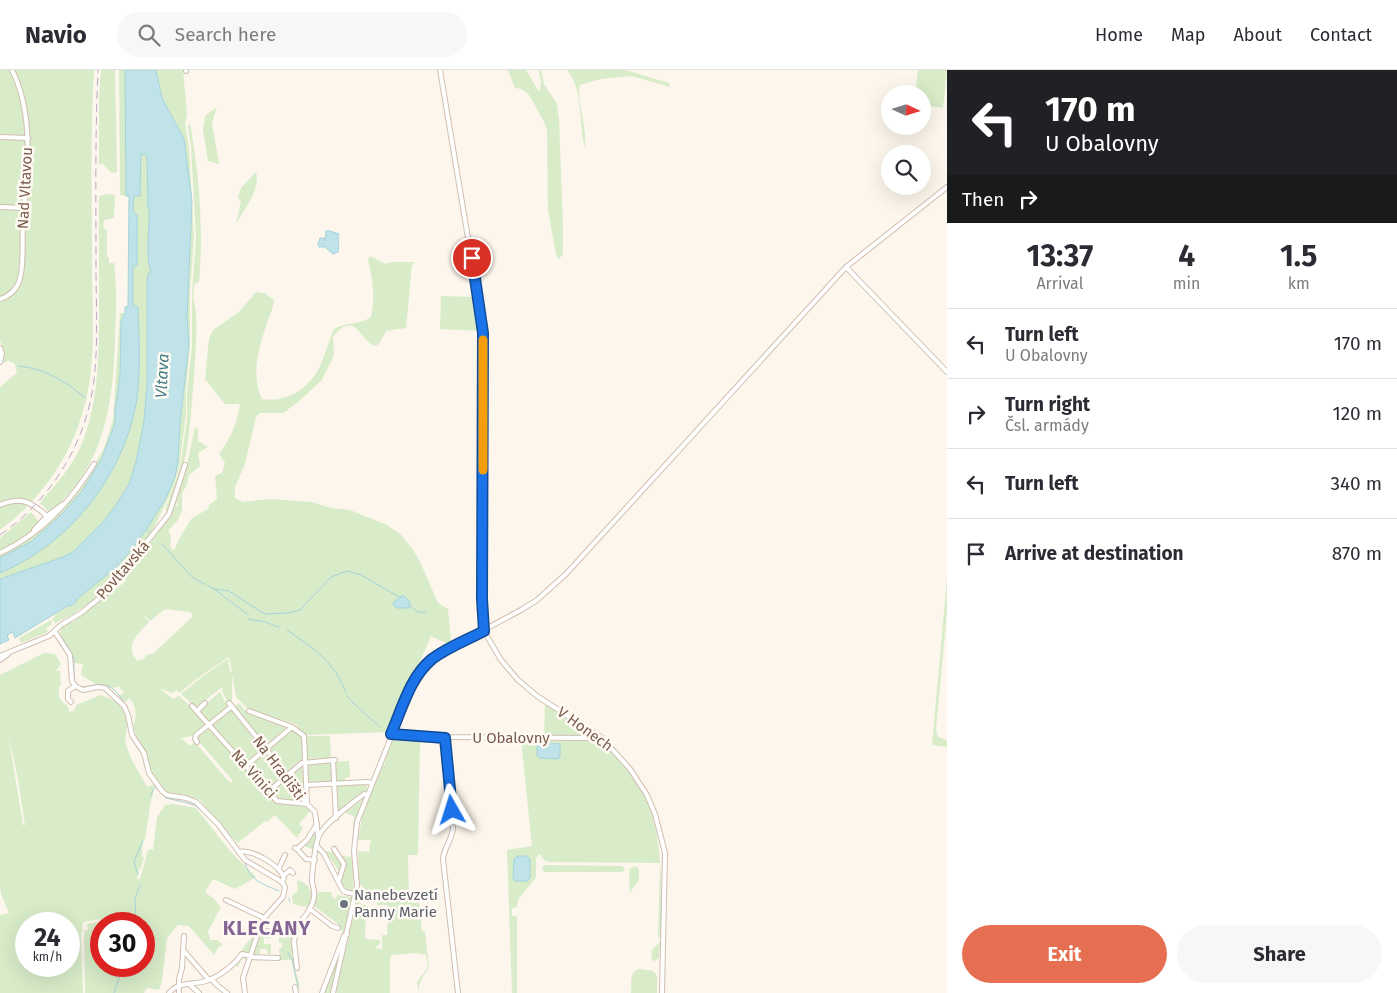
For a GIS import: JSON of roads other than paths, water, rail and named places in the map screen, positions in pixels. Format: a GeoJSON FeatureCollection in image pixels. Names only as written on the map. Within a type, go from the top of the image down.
{"type":"FeatureCollection","features":[{"type":"Feature","properties":{"kind":"street","name":"Nad Vltavou"},"geometry":{"type":"LineString","coordinates":[[0,299],[14,290],[21,277],[28,138],[26,116],[18,82],[12,70]]}},
{"type":"Feature","properties":{"kind":"street"},"geometry":{"type":"LineString","coordinates":[[440,70],[482,322],[484,631]]}},
{"type":"Feature","properties":{"kind":"street"},"geometry":{"type":"LineString","coordinates":[[0,137],[28,138]]}},
{"type":"Feature","properties":{"kind":"street"},"geometry":{"type":"LineString","coordinates":[[333,993],[355,894],[357,880],[354,851],[359,812],[412,685],[427,664],[445,651],[484,631],[536,600],[566,574],[846,267],[947,187]]}},
{"type":"Feature","properties":{"kind":"street"},"geometry":{"type":"LineString","coordinates":[[0,207],[24,208]]}},
{"type":"Feature","properties":{"kind":"street"},"geometry":{"type":"LineString","coordinates":[[846,267],[947,372]]}},
{"type":"Feature","properties":{"kind":"street"},"geometry":{"type":"LineString","coordinates":[[0,348],[2,354],[0,362]]}},
{"type":"Feature","properties":{"kind":"street"},"geometry":{"type":"LineString","coordinates":[[0,553],[31,535],[46,523],[80,487],[94,464]]}},
{"type":"Feature","properties":{"kind":"street","name":"Povltavská"},"geometry":{"type":"LineString","coordinates":[[0,656],[49,636],[82,613],[107,592],[160,528],[169,514],[185,465]]}},
{"type":"Feature","properties":{"kind":"street"},"geometry":{"type":"LineString","coordinates":[[0,505],[9,501],[19,500],[30,502],[47,516]]}},
{"type":"Feature","properties":{"kind":"street"},"geometry":{"type":"LineString","coordinates":[[31,535],[32,531],[47,516],[67,502]]}},
{"type":"Feature","properties":{"kind":"street"},"geometry":{"type":"LineString","coordinates":[[58,622],[56,630],[70,655],[72,681],[75,686],[83,690],[98,687],[106,688],[121,702],[126,709],[130,732],[144,753],[147,768],[152,778],[167,795],[193,800],[200,805],[250,864],[282,882],[285,887],[285,894],[264,918],[259,930],[243,978],[245,993]]}},
{"type":"Feature","properties":{"kind":"street","name":"V Honech"},"geometry":{"type":"LineString","coordinates":[[484,631],[501,660],[523,684],[542,699],[602,738],[630,769],[639,782],[655,814],[665,853],[662,993]]}},
{"type":"Feature","properties":{"kind":"street"},"geometry":{"type":"LineString","coordinates":[[0,660],[7,653]]}},
{"type":"Feature","properties":{"kind":"street"},"geometry":{"type":"LineString","coordinates":[[71,702],[68,699],[68,692],[75,686]]}},
{"type":"Feature","properties":{"kind":"street"},"geometry":{"type":"LineString","coordinates":[[197,710],[205,703]]}},
{"type":"Feature","properties":{"kind":"street","name":"Na Hradišti"},"geometry":{"type":"LineString","coordinates":[[210,725],[230,705],[315,812],[318,823]]}},
{"type":"Feature","properties":{"kind":"street","name":"Na Vinici"},"geometry":{"type":"LineString","coordinates":[[192,706],[278,801],[307,804]]}},
{"type":"Feature","properties":{"kind":"street"},"geometry":{"type":"LineString","coordinates":[[249,711],[292,727],[304,736],[307,804]]}},
{"type":"Feature","properties":{"kind":"street"},"geometry":{"type":"LineString","coordinates":[[197,742],[195,739],[196,735],[210,725]]}},
{"type":"Feature","properties":{"kind":"street"},"geometry":{"type":"LineString","coordinates":[[247,766],[292,727]]}},
{"type":"Feature","properties":{"kind":"street","name":"U Obalovny"},"geometry":{"type":"LineString","coordinates":[[391,734],[445,738],[602,738]]}},
{"type":"Feature","properties":{"kind":"street"},"geometry":{"type":"LineString","coordinates":[[445,738],[453,828],[451,841],[443,859],[458,993]]}},
{"type":"Feature","properties":{"kind":"street"},"geometry":{"type":"LineString","coordinates":[[269,791],[305,761],[334,760],[336,818]]}},
{"type":"Feature","properties":{"kind":"street"},"geometry":{"type":"LineString","coordinates":[[306,785],[371,783]]}},
{"type":"Feature","properties":{"kind":"street"},"geometry":{"type":"LineString","coordinates":[[318,836],[324,827],[364,794],[367,795]]}},
{"type":"Feature","properties":{"kind":"street"},"geometry":{"type":"LineString","coordinates":[[259,930],[272,933],[287,931],[297,925],[310,909],[314,896],[312,878],[317,846],[318,823]]}},
{"type":"Feature","properties":{"kind":"street"},"geometry":{"type":"LineString","coordinates":[[314,860],[306,859],[296,848],[308,840],[318,823]]}},
{"type":"Feature","properties":{"kind":"street"},"geometry":{"type":"LineString","coordinates":[[317,846],[322,849],[345,892],[355,894]]}},
{"type":"Feature","properties":{"kind":"street"},"geometry":{"type":"LineString","coordinates":[[334,849],[344,864],[339,880]]}},
{"type":"Feature","properties":{"kind":"street"},"geometry":{"type":"LineString","coordinates":[[239,852],[245,850],[279,868],[283,876],[282,882]]}},
{"type":"Feature","properties":{"kind":"street"},"geometry":{"type":"LineString","coordinates":[[279,868],[285,855]]}},
{"type":"Feature","properties":{"kind":"street"},"geometry":{"type":"LineString","coordinates":[[283,876],[290,870],[293,873]]}},
{"type":"Feature","properties":{"kind":"street"},"geometry":{"type":"LineString","coordinates":[[226,900],[264,918]]}},
{"type":"Feature","properties":{"kind":"street"},"geometry":{"type":"LineString","coordinates":[[310,909],[332,926],[338,928]]}},
{"type":"Feature","properties":{"kind":"street"},"geometry":{"type":"LineString","coordinates":[[297,925],[294,942],[297,968]]}},
{"type":"Feature","properties":{"kind":"street"},"geometry":{"type":"LineString","coordinates":[[322,993],[344,936],[347,934]]}},
{"type":"Feature","properties":{"kind":"street"},"geometry":{"type":"LineString","coordinates":[[179,993],[184,936]]}},
{"type":"Feature","properties":{"kind":"street"},"geometry":{"type":"LineString","coordinates":[[183,950],[210,980],[228,993]]}},
{"type":"Feature","properties":{"kind":"street"},"geometry":{"type":"LineString","coordinates":[[169,993],[179,985],[210,980],[236,962],[242,954],[251,957],[278,958]]}},
{"type":"Feature","properties":{"kind":"street"},"geometry":{"type":"LineString","coordinates":[[189,984],[199,993]]}},
{"type":"Feature","properties":{"kind":"street"},"geometry":{"type":"LineString","coordinates":[[296,987],[296,993]]}},
{"type":"Feature","properties":{"kind":"water","name":"Vltava"},"geometry":{"type":"Polygon","coordinates":[[[125,70],[156,70],[162,98],[184,139],[192,201],[187,317],[189,343],[175,477],[166,498],[146,530],[115,568],[71,606],[69,605],[15,638],[13,632],[7,635],[9,640],[0,644],[0,579],[73,552],[104,521],[116,505],[129,484],[136,462],[144,421],[147,384],[147,282],[151,270],[148,258],[149,209],[147,157],[145,154],[141,155],[140,196],[134,196],[133,211],[137,215],[137,265],[133,267],[133,305],[138,307],[139,364],[137,398],[131,426],[121,453],[91,503],[50,544],[26,560],[0,573],[0,558],[32,541],[62,514],[83,490],[102,458],[115,423],[120,376],[121,321],[125,313],[125,307],[128,306],[129,196],[126,196],[125,70]]]}},
{"type":"Feature","properties":{"kind":"water"},"geometry":{"type":"Polygon","coordinates":[[[326,231],[339,234],[338,252],[333,254],[325,247],[319,247],[320,238],[324,238],[325,241],[326,231]]]}},
{"type":"Feature","properties":{"kind":"water"},"geometry":{"type":"Polygon","coordinates":[[[403,595],[410,602],[409,608],[397,608],[393,603],[403,595]]]}},
{"type":"Feature","properties":{"kind":"water"},"geometry":{"type":"Polygon","coordinates":[[[540,742],[560,744],[560,757],[558,759],[539,758],[537,746],[540,742]]]}},
{"type":"Feature","properties":{"kind":"water"},"geometry":{"type":"Polygon","coordinates":[[[518,856],[526,856],[530,859],[530,878],[527,881],[515,881],[513,878],[514,859],[518,856]]]}},
{"type":"Feature","properties":{"kind":"waterway"},"geometry":{"type":"LineString","coordinates":[[18,366],[31,368],[50,375],[86,398]]}},
{"type":"Feature","properties":{"kind":"waterway"},"geometry":{"type":"LineString","coordinates":[[146,529],[151,533]]}},
{"type":"Feature","properties":{"kind":"waterway"},"geometry":{"type":"LineString","coordinates":[[162,544],[192,577],[206,585]]}},
{"type":"Feature","properties":{"kind":"waterway"},"geometry":{"type":"LineString","coordinates":[[209,586],[214,589],[229,591],[265,614],[288,613],[300,610],[331,577],[347,571],[361,575],[401,598]]}},
{"type":"Feature","properties":{"kind":"waterway"},"geometry":{"type":"LineString","coordinates":[[214,589],[247,614]]}},
{"type":"Feature","properties":{"kind":"waterway"},"geometry":{"type":"LineString","coordinates":[[409,605],[418,612],[426,612]]}},
{"type":"Feature","properties":{"kind":"waterway"},"geometry":{"type":"LineString","coordinates":[[248,619],[279,627]]}},
{"type":"Feature","properties":{"kind":"waterway"},"geometry":{"type":"LineString","coordinates":[[287,630],[315,650],[330,664],[346,693]]}},
{"type":"Feature","properties":{"kind":"waterway"},"geometry":{"type":"LineString","coordinates":[[63,639],[74,658],[74,680],[78,686]]}},
{"type":"Feature","properties":{"kind":"waterway"},"geometry":{"type":"LineString","coordinates":[[81,687],[99,684],[114,690],[128,709],[131,719]]}},
{"type":"Feature","properties":{"kind":"waterway"},"geometry":{"type":"LineString","coordinates":[[347,696],[380,727]]}},
{"type":"Feature","properties":{"kind":"waterway"},"geometry":{"type":"LineString","coordinates":[[144,748],[146,754]]}},
{"type":"Feature","properties":{"kind":"waterway"},"geometry":{"type":"LineString","coordinates":[[150,796],[156,785]]}},
{"type":"Feature","properties":{"kind":"waterway"},"geometry":{"type":"LineString","coordinates":[[156,788],[166,798],[196,806],[214,823],[234,848]]}},
{"type":"Feature","properties":{"kind":"waterway"},"geometry":{"type":"LineString","coordinates":[[138,874],[134,862],[143,840]]}},
{"type":"Feature","properties":{"kind":"waterway"},"geometry":{"type":"LineString","coordinates":[[244,861],[253,877],[266,886],[279,891]]}},
{"type":"Feature","properties":{"kind":"waterway"},"geometry":{"type":"LineString","coordinates":[[136,912],[135,899],[140,885]]}},
{"type":"Feature","properties":{"kind":"waterway"},"geometry":{"type":"LineString","coordinates":[[289,898],[290,902]]}},
{"type":"Feature","properties":{"kind":"waterway"},"geometry":{"type":"LineString","coordinates":[[288,953],[292,959],[298,988]]}},
{"type":"Feature","properties":{"kind":"waterway"},"geometry":{"type":"LineString","coordinates":[[114,993],[119,977]]}},
{"type":"Feature","properties":{"kind":"railway"},"geometry":{"type":"LineString","coordinates":[[0,535],[20,520],[53,483],[77,441],[86,418],[92,394],[96,344],[96,119],[98,70]]}},
{"type":"Feature","properties":{"kind":"place","name":"Nanebevzetí Panny Marie"},"geometry":{"type":"Point","coordinates":[344,904]}},
{"type":"Feature","properties":{"kind":"district","name":"KLECANY"},"geometry":{"type":"Point","coordinates":[267,928]}}]}
